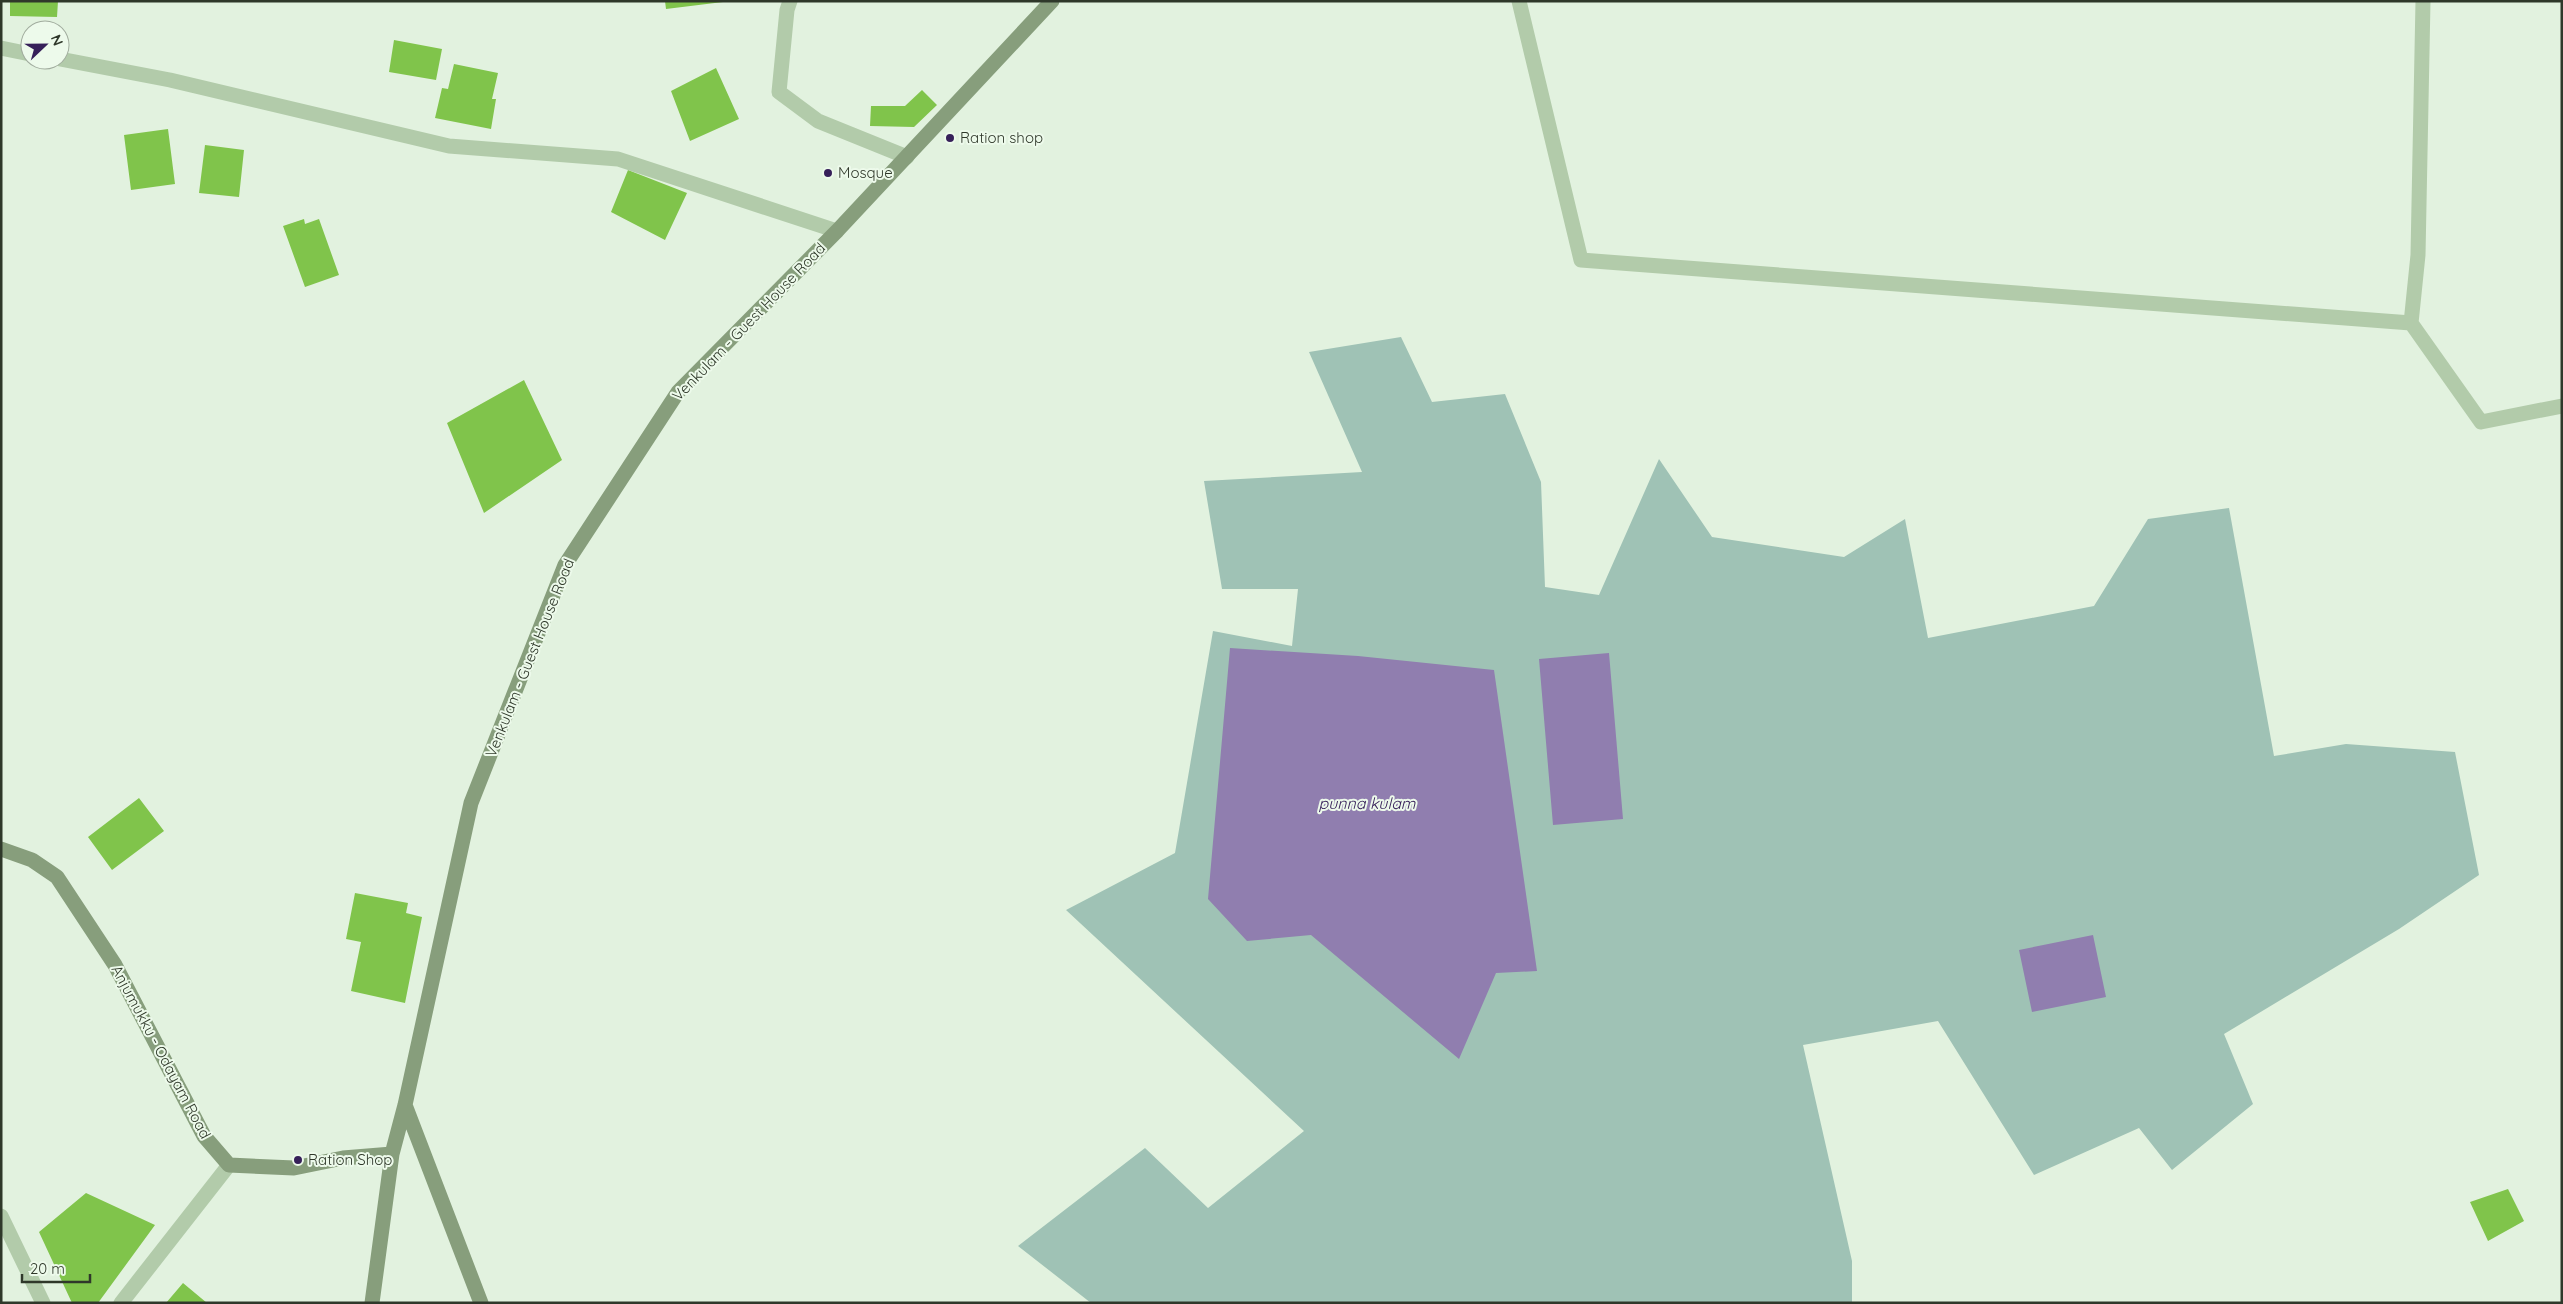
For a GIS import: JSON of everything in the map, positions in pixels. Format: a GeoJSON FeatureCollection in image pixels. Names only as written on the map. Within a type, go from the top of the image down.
{"type":"FeatureCollection","features":[{"type":"Feature","properties":{"kind":"main road","name":"Venkulam - Guest House Road"},"geometry":{"type":"LineString","coordinates":[[372,1303],[392,1154],[405,1105],[471,803],[565,565],[678,392],[907,157],[1052,1]]}},
{"type":"Feature","properties":{"kind":"main road","name":"Anjumukku - Odayam Road"},"geometry":{"type":"LineString","coordinates":[[1,850],[32,860],[57,878],[115,965],[204,1136],[229,1165]]}},
{"type":"Feature","properties":{"kind":"main road"},"geometry":{"type":"LineString","coordinates":[[405,1105],[481,1303]]}},
{"type":"Feature","properties":{"kind":"main road"},"geometry":{"type":"LineString","coordinates":[[229,1165],[294,1168],[343,1158],[392,1154]]}},
{"type":"Feature","properties":{"kind":"street"},"geometry":{"type":"LineString","coordinates":[[790,1],[787,10],[779,92],[818,121],[907,157]]}},
{"type":"Feature","properties":{"kind":"street"},"geometry":{"type":"LineString","coordinates":[[1518,1],[1580,260],[2410,323]]}},
{"type":"Feature","properties":{"kind":"street"},"geometry":{"type":"LineString","coordinates":[[2423,1],[2418,255],[2410,323],[2481,422],[2562,406]]}},
{"type":"Feature","properties":{"kind":"street"},"geometry":{"type":"LineString","coordinates":[[1,48],[20,52]]}},
{"type":"Feature","properties":{"kind":"street"},"geometry":{"type":"LineString","coordinates":[[70,61],[170,80],[448,146],[618,159],[836,231]]}},
{"type":"Feature","properties":{"kind":"street"},"geometry":{"type":"LineString","coordinates":[[122,1303],[229,1165]]}},
{"type":"Feature","properties":{"kind":"street"},"geometry":{"type":"LineString","coordinates":[[1,1216],[44,1303]]}},
{"type":"Feature","properties":{"kind":"green space"},"geometry":{"type":"Polygon","coordinates":[[[1401,337],[1432,402],[1505,394],[1541,482],[1545,587],[1599,595],[1659,459],[1712,537],[1844,557],[1905,519],[1928,638],[2094,606],[2148,519],[2229,508],[2274,756],[2346,744],[2455,752],[2479,875],[2399,929],[2224,1034],[2253,1104],[2172,1170],[2139,1128],[2034,1175],[1938,1021],[1803,1045],[1852,1261],[1852,1303],[1091,1303],[1018,1246],[1145,1148],[1208,1208],[1304,1131],[1066,910],[1175,853],[1213,631],[1292,646],[1298,589],[1222,589],[1204,481],[1362,472],[1309,352],[1401,337]]]}},
{"type":"Feature","properties":{"kind":"water","name":"punna kulam"},"geometry":{"type":"Polygon","coordinates":[[[1230,648],[1358,656],[1494,670],[1537,971],[1496,973],[1459,1059],[1311,935],[1247,941],[1208,899],[1230,648]]]}},
{"type":"Feature","properties":{"kind":"water"},"geometry":{"type":"Polygon","coordinates":[[[1609,653],[1623,819],[1553,825],[1539,659],[1609,653]]]}},
{"type":"Feature","properties":{"kind":"water"},"geometry":{"type":"Polygon","coordinates":[[[2093,935],[2106,997],[2032,1012],[2019,950],[2093,935]]]}},
{"type":"Feature","properties":{"kind":"building"},"geometry":{"type":"Polygon","coordinates":[[[10,1],[58,1],[57,17],[10,16],[10,1]]]}},
{"type":"Feature","properties":{"kind":"building"},"geometry":{"type":"Polygon","coordinates":[[[665,1],[722,1],[723,2],[666,9],[665,1]]]}},
{"type":"Feature","properties":{"kind":"building"},"geometry":{"type":"Polygon","coordinates":[[[394,40],[442,49],[436,80],[389,72],[394,40]]]}},
{"type":"Feature","properties":{"kind":"building"},"geometry":{"type":"Polygon","coordinates":[[[454,64],[498,73],[492,99],[496,99],[491,129],[435,118],[442,88],[448,89],[454,64]]]}},
{"type":"Feature","properties":{"kind":"building"},"geometry":{"type":"Polygon","coordinates":[[[716,68],[739,119],[690,141],[671,91],[716,68]]]}},
{"type":"Feature","properties":{"kind":"building"},"geometry":{"type":"Polygon","coordinates":[[[922,90],[937,105],[914,127],[870,126],[871,106],[905,106],[922,90]]]}},
{"type":"Feature","properties":{"kind":"building"},"geometry":{"type":"Polygon","coordinates":[[[168,129],[175,184],[131,190],[124,135],[168,129]]]}},
{"type":"Feature","properties":{"kind":"building"},"geometry":{"type":"Polygon","coordinates":[[[205,145],[244,150],[239,197],[199,193],[205,145]]]}},
{"type":"Feature","properties":{"kind":"building"},"geometry":{"type":"Polygon","coordinates":[[[628,170],[687,193],[665,240],[611,212],[628,170]]]}},
{"type":"Feature","properties":{"kind":"building"},"geometry":{"type":"Polygon","coordinates":[[[304,219],[305,224],[319,219],[339,275],[305,287],[283,226],[304,219]]]}},
{"type":"Feature","properties":{"kind":"building"},"geometry":{"type":"Polygon","coordinates":[[[524,380],[562,460],[484,513],[447,423],[524,380]]]}},
{"type":"Feature","properties":{"kind":"building"},"geometry":{"type":"Polygon","coordinates":[[[139,798],[164,831],[112,870],[88,837],[139,798]]]}},
{"type":"Feature","properties":{"kind":"building"},"geometry":{"type":"Polygon","coordinates":[[[355,893],[408,903],[406,913],[422,917],[405,1003],[351,991],[361,942],[346,939],[355,893]]]}},
{"type":"Feature","properties":{"kind":"building"},"geometry":{"type":"Polygon","coordinates":[[[2508,1189],[2524,1221],[2488,1241],[2470,1202],[2508,1189]]]}},
{"type":"Feature","properties":{"kind":"building"},"geometry":{"type":"Polygon","coordinates":[[[86,1193],[155,1225],[98,1303],[72,1303],[39,1232],[86,1193]]]}},
{"type":"Feature","properties":{"kind":"building"},"geometry":{"type":"Polygon","coordinates":[[[183,1283],[207,1303],[166,1303],[183,1283]]]}},
{"type":"Feature","properties":{"kind":"place","name":"Ration shop"},"geometry":{"type":"Point","coordinates":[950,138]}},
{"type":"Feature","properties":{"kind":"place","name":"Mosque"},"geometry":{"type":"Point","coordinates":[828,173]}},
{"type":"Feature","properties":{"kind":"place","name":"Ration Shop"},"geometry":{"type":"Point","coordinates":[298,1160]}}]}
